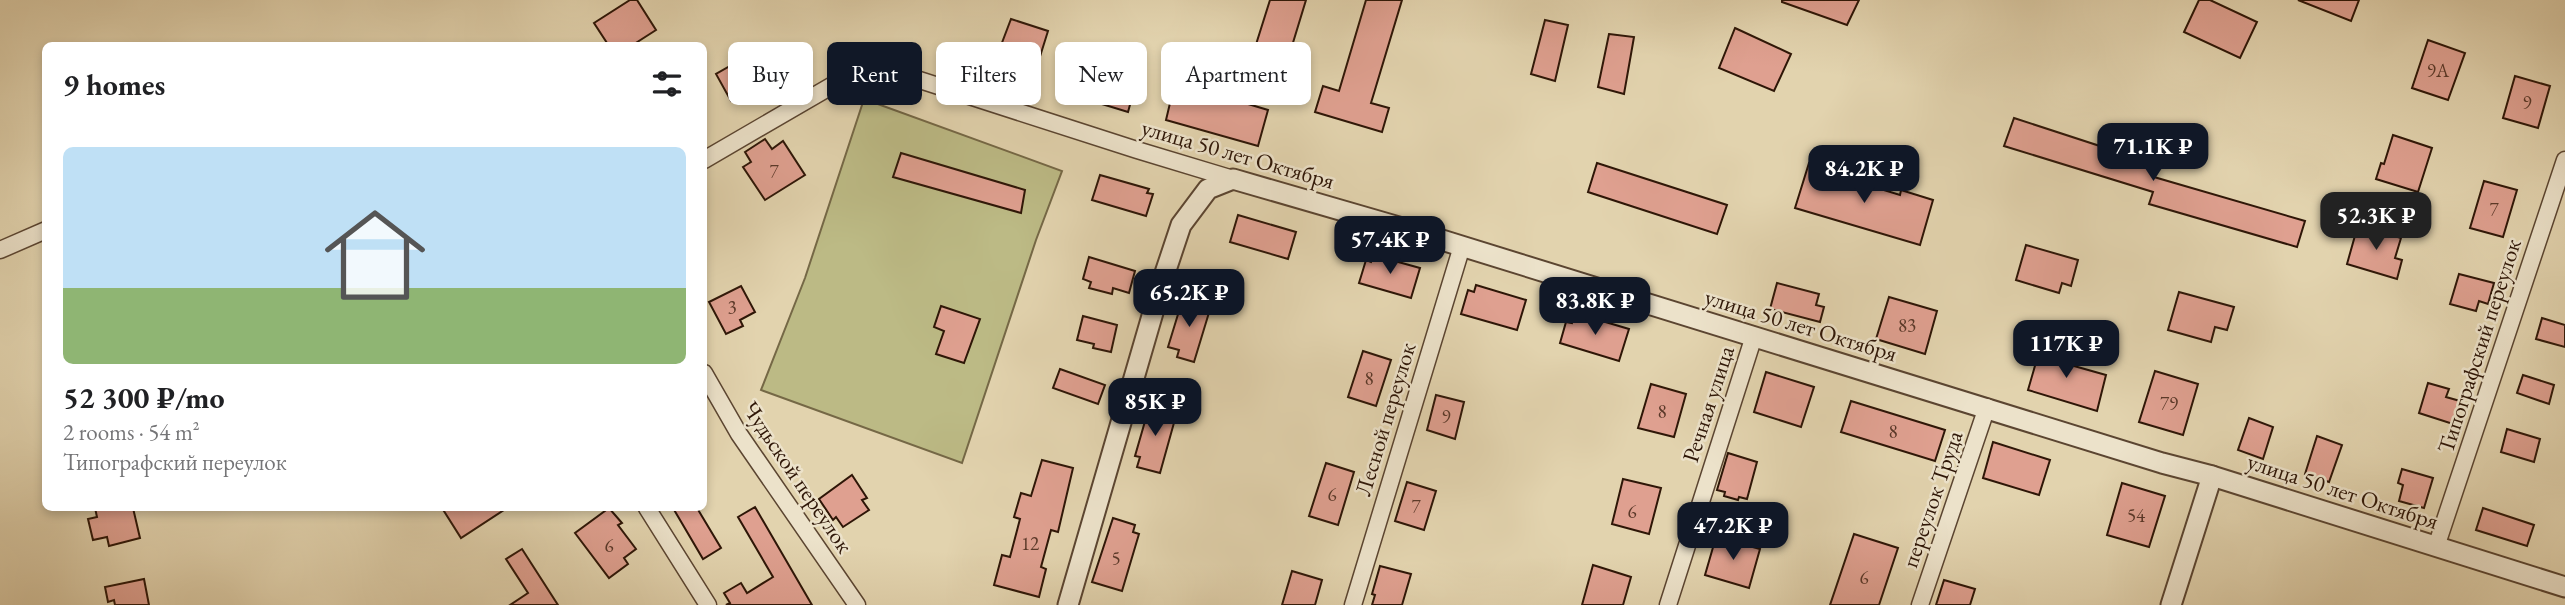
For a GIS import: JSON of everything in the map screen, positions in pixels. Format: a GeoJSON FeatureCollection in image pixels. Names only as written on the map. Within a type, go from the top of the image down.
{"type":"FeatureCollection","features":[{"type":"Feature","properties":{"kind":"street","name":"улица 50 лет Октября"},"geometry":{"type":"LineString","coordinates":[[707,158],[833,85],[901,74],[1137,150],[1462,246],[2565,587]]}},
{"type":"Feature","properties":{"kind":"street","name":"Типографский переулок"},"geometry":{"type":"LineString","coordinates":[[2436,547],[2565,160]]}},
{"type":"Feature","properties":{"kind":"street"},"geometry":{"type":"LineString","coordinates":[[1068,605],[1181,225],[1208,189],[1233,179]]}},
{"type":"Feature","properties":{"kind":"street"},"geometry":{"type":"LineString","coordinates":[[0,250],[42,232]]}},
{"type":"Feature","properties":{"kind":"street","name":"Лесной переулок"},"geometry":{"type":"LineString","coordinates":[[1353,605],[1462,246]]}},
{"type":"Feature","properties":{"kind":"street","name":"Речная улица"},"geometry":{"type":"LineString","coordinates":[[1668,605],[1754,336]]}},
{"type":"Feature","properties":{"kind":"street","name":"Чудьской переулок"},"geometry":{"type":"LineString","coordinates":[[707,378],[739,434],[856,605]]}},
{"type":"Feature","properties":{"kind":"street","name":"переулок Труда"},"geometry":{"type":"LineString","coordinates":[[1920,605],[1987,407]]}},
{"type":"Feature","properties":{"kind":"street"},"geometry":{"type":"LineString","coordinates":[[2171,605],[2212,476]]}},
{"type":"Feature","properties":{"kind":"street"},"geometry":{"type":"LineString","coordinates":[[649,511],[708,605]]}},
{"type":"Feature","properties":{"kind":"shaded area"},"geometry":{"type":"Polygon","coordinates":[[[862,105],[880,105],[1062,171],[1036,240],[962,463],[761,390],[805,278],[862,105]]]}},
{"type":"Feature","properties":{"kind":"building"},"geometry":{"type":"Polygon","coordinates":[[[630,0],[637,0],[656,30],[637,42],[606,42],[594,23],[630,0]]]}},
{"type":"Feature","properties":{"kind":"building"},"geometry":{"type":"Polygon","coordinates":[[[1270,0],[1306,0],[1293,42],[1257,42],[1270,0]]]}},
{"type":"Feature","properties":{"kind":"building"},"geometry":{"type":"Polygon","coordinates":[[[1366,0],[1402,0],[1371,103],[1389,108],[1382,132],[1315,112],[1323,86],[1339,91],[1366,0]]]}},
{"type":"Feature","properties":{"kind":"building"},"geometry":{"type":"Polygon","coordinates":[[[1782,0],[1859,0],[1847,25],[1782,0]]]}},
{"type":"Feature","properties":{"kind":"building"},"geometry":{"type":"Polygon","coordinates":[[[2199,0],[2210,0],[2257,22],[2240,58],[2184,32],[2199,0]]]}},
{"type":"Feature","properties":{"kind":"building"},"geometry":{"type":"Polygon","coordinates":[[[2298,0],[2359,0],[2351,21],[2298,0]]]}},
{"type":"Feature","properties":{"kind":"building"},"geometry":{"type":"Polygon","coordinates":[[[1011,19],[1048,31],[1041,53],[1041,42],[1002,42],[1011,19]]]}},
{"type":"Feature","properties":{"kind":"building"},"geometry":{"type":"Polygon","coordinates":[[[1545,20],[1568,25],[1555,81],[1531,74],[1545,20]]]}},
{"type":"Feature","properties":{"kind":"building"},"geometry":{"type":"Polygon","coordinates":[[[1735,28],[1791,54],[1774,91],[1719,68],[1735,28]]]}},
{"type":"Feature","properties":{"kind":"building"},"geometry":{"type":"Polygon","coordinates":[[[1609,34],[1634,37],[1624,94],[1598,87],[1609,34]]]}},
{"type":"Feature","properties":{"kind":"building"},"geometry":{"type":"Polygon","coordinates":[[[2428,40],[2465,53],[2448,100],[2412,88],[2428,40]]]}},
{"type":"Feature","properties":{"kind":"building"},"geometry":{"type":"Polygon","coordinates":[[[728,67],[728,96],[716,74],[728,67]]]}},
{"type":"Feature","properties":{"kind":"building"},"geometry":{"type":"Polygon","coordinates":[[[2515,76],[2550,86],[2538,128],[2503,118],[2515,76]]]}},
{"type":"Feature","properties":{"kind":"building"},"geometry":{"type":"Polygon","coordinates":[[[1105,105],[1130,105],[1128,112],[1105,105]]]}},
{"type":"Feature","properties":{"kind":"building"},"geometry":{"type":"Polygon","coordinates":[[[1170,105],[1251,105],[1268,110],[1258,146],[1166,120],[1170,105]]]}},
{"type":"Feature","properties":{"kind":"building"},"geometry":{"type":"Polygon","coordinates":[[[2014,118],[2158,165],[2154,177],[2305,221],[2297,247],[2149,204],[2153,192],[2004,146],[2014,118]]]}},
{"type":"Feature","properties":{"kind":"building"},"geometry":{"type":"Polygon","coordinates":[[[2393,135],[2432,148],[2418,192],[2376,179],[2393,135]]]}},
{"type":"Feature","properties":{"kind":"building"},"geometry":{"type":"Polygon","coordinates":[[[765,139],[772,149],[783,141],[805,175],[765,200],[743,167],[751,162],[745,152],[765,139]]]}},
{"type":"Feature","properties":{"kind":"building"},"geometry":{"type":"Polygon","coordinates":[[[901,153],[1025,190],[1021,213],[893,177],[901,153]]]}},
{"type":"Feature","properties":{"kind":"building"},"geometry":{"type":"Polygon","coordinates":[[[1597,163],[1727,205],[1717,234],[1588,192],[1597,163]]]}},
{"type":"Feature","properties":{"kind":"building"},"geometry":{"type":"Polygon","coordinates":[[[1809,163],[1839,172],[1838,176],[1900,195],[1901,190],[1933,200],[1920,245],[1795,208],[1809,163]]]}},
{"type":"Feature","properties":{"kind":"building"},"geometry":{"type":"Polygon","coordinates":[[[1100,175],[1149,189],[1147,193],[1153,194],[1146,216],[1092,200],[1100,175]]]}},
{"type":"Feature","properties":{"kind":"building"},"geometry":{"type":"Polygon","coordinates":[[[2484,181],[2517,190],[2503,237],[2470,228],[2484,181]]]}},
{"type":"Feature","properties":{"kind":"building"},"geometry":{"type":"Polygon","coordinates":[[[1238,215],[1296,232],[1288,259],[1230,242],[1238,215]]]}},
{"type":"Feature","properties":{"kind":"building"},"geometry":{"type":"Polygon","coordinates":[[[2358,225],[2401,238],[2395,258],[2402,260],[2397,279],[2347,264],[2358,225]]]}},
{"type":"Feature","properties":{"kind":"building"},"geometry":{"type":"Polygon","coordinates":[[[2026,245],[2078,260],[2071,286],[2062,283],[2059,293],[2016,280],[2026,245]]]}},
{"type":"Feature","properties":{"kind":"building"},"geometry":{"type":"Polygon","coordinates":[[[1373,255],[1420,268],[1411,298],[1359,283],[1366,260],[1371,262],[1373,255]]]}},
{"type":"Feature","properties":{"kind":"building"},"geometry":{"type":"Polygon","coordinates":[[[1089,257],[1135,271],[1129,293],[1113,288],[1112,294],[1089,288],[1091,282],[1083,279],[1089,257]]]}},
{"type":"Feature","properties":{"kind":"building"},"geometry":{"type":"Polygon","coordinates":[[[2459,274],[2494,283],[2488,304],[2479,301],[2476,311],[2450,304],[2459,274]]]}},
{"type":"Feature","properties":{"kind":"building"},"geometry":{"type":"Polygon","coordinates":[[[1777,283],[1819,294],[1816,305],[1824,307],[1820,322],[1770,309],[1777,283]]]}},
{"type":"Feature","properties":{"kind":"building"},"geometry":{"type":"Polygon","coordinates":[[[1476,285],[1526,300],[1517,330],[1461,314],[1468,290],[1474,292],[1476,285]]]}},
{"type":"Feature","properties":{"kind":"building"},"geometry":{"type":"Polygon","coordinates":[[[741,286],[755,312],[740,320],[743,326],[726,334],[709,302],[741,286]]]}},
{"type":"Feature","properties":{"kind":"building"},"geometry":{"type":"Polygon","coordinates":[[[2179,292],[2234,307],[2227,330],[2215,327],[2211,342],[2168,330],[2179,292]]]}},
{"type":"Feature","properties":{"kind":"building"},"geometry":{"type":"Polygon","coordinates":[[[1889,297],[1937,311],[1925,354],[1876,339],[1889,297]]]}},
{"type":"Feature","properties":{"kind":"building"},"geometry":{"type":"Polygon","coordinates":[[[1183,298],[1211,306],[1194,362],[1177,357],[1179,350],[1168,347],[1183,298]]]}},
{"type":"Feature","properties":{"kind":"building"},"geometry":{"type":"Polygon","coordinates":[[[941,306],[980,319],[964,363],[936,354],[944,331],[934,327],[941,306]]]}},
{"type":"Feature","properties":{"kind":"building"},"geometry":{"type":"Polygon","coordinates":[[[1575,313],[1629,329],[1619,361],[1560,343],[1566,322],[1572,323],[1575,313]]]}},
{"type":"Feature","properties":{"kind":"building"},"geometry":{"type":"Polygon","coordinates":[[[1083,316],[1117,325],[1111,352],[1093,348],[1094,344],[1077,340],[1083,316]]]}},
{"type":"Feature","properties":{"kind":"building"},"geometry":{"type":"Polygon","coordinates":[[[2542,318],[2565,325],[2565,347],[2536,339],[2542,318]]]}},
{"type":"Feature","properties":{"kind":"building"},"geometry":{"type":"Polygon","coordinates":[[[2041,345],[2070,353],[2067,364],[2106,375],[2097,411],[2028,390],[2041,345]]]}},
{"type":"Feature","properties":{"kind":"building"},"geometry":{"type":"Polygon","coordinates":[[[1363,351],[1391,360],[1376,406],[1348,397],[1363,351]]]}},
{"type":"Feature","properties":{"kind":"building"},"geometry":{"type":"Polygon","coordinates":[[[1060,369],[1105,385],[1098,404],[1053,388],[1060,369]]]}},
{"type":"Feature","properties":{"kind":"building"},"geometry":{"type":"Polygon","coordinates":[[[2155,371],[2198,384],[2183,435],[2139,422],[2155,371]]]}},
{"type":"Feature","properties":{"kind":"building"},"geometry":{"type":"Polygon","coordinates":[[[1766,372],[1814,387],[1801,427],[1754,412],[1766,372]]]}},
{"type":"Feature","properties":{"kind":"building"},"geometry":{"type":"Polygon","coordinates":[[[2523,375],[2554,385],[2549,404],[2517,393],[2523,375]]]}},
{"type":"Feature","properties":{"kind":"building"},"geometry":{"type":"Polygon","coordinates":[[[2428,383],[2449,389],[2446,397],[2460,401],[2453,424],[2419,413],[2428,383]]]}},
{"type":"Feature","properties":{"kind":"building"},"geometry":{"type":"Polygon","coordinates":[[[1651,384],[1686,394],[1674,437],[1638,428],[1651,384]]]}},
{"type":"Feature","properties":{"kind":"building"},"geometry":{"type":"Polygon","coordinates":[[[1436,395],[1464,402],[1455,439],[1427,430],[1436,395]]]}},
{"type":"Feature","properties":{"kind":"building"},"geometry":{"type":"Polygon","coordinates":[[[1851,401],[1945,430],[1935,461],[1841,432],[1851,401]]]}},
{"type":"Feature","properties":{"kind":"building"},"geometry":{"type":"Polygon","coordinates":[[[1150,404],[1177,412],[1160,473],[1137,467],[1140,457],[1135,456],[1150,404]]]}},
{"type":"Feature","properties":{"kind":"building"},"geometry":{"type":"Polygon","coordinates":[[[2249,418],[2273,427],[2263,459],[2238,450],[2249,418]]]}},
{"type":"Feature","properties":{"kind":"building"},"geometry":{"type":"Polygon","coordinates":[[[2507,429],[2540,439],[2534,462],[2501,452],[2507,429]]]}},
{"type":"Feature","properties":{"kind":"building"},"geometry":{"type":"Polygon","coordinates":[[[2317,436],[2342,445],[2329,482],[2305,474],[2317,436]]]}},
{"type":"Feature","properties":{"kind":"building"},"geometry":{"type":"Polygon","coordinates":[[[1993,442],[2050,460],[2039,495],[1983,478],[1993,442]]]}},
{"type":"Feature","properties":{"kind":"building"},"geometry":{"type":"Polygon","coordinates":[[[1728,453],[1757,462],[1747,499],[1739,497],[1738,500],[1724,496],[1725,492],[1717,490],[1728,453]]]}},
{"type":"Feature","properties":{"kind":"building"},"geometry":{"type":"Polygon","coordinates":[[[1042,460],[1073,468],[1058,532],[1051,530],[1041,567],[1046,569],[1039,597],[994,585],[1002,555],[1010,557],[1020,519],[1014,517],[1021,493],[1031,496],[1042,460]]]}},
{"type":"Feature","properties":{"kind":"building"},"geometry":{"type":"Polygon","coordinates":[[[1326,463],[1354,472],[1338,525],[1309,516],[1326,463]]]}},
{"type":"Feature","properties":{"kind":"building"},"geometry":{"type":"Polygon","coordinates":[[[2402,469],[2433,478],[2424,508],[2399,501],[2403,485],[2398,483],[2402,469]]]}},
{"type":"Feature","properties":{"kind":"building"},"geometry":{"type":"Polygon","coordinates":[[[852,475],[867,498],[862,500],[869,510],[843,527],[836,517],[833,520],[819,499],[852,475]]]}},
{"type":"Feature","properties":{"kind":"building"},"geometry":{"type":"Polygon","coordinates":[[[1623,479],[1661,488],[1649,534],[1612,524],[1623,479]]]}},
{"type":"Feature","properties":{"kind":"building"},"geometry":{"type":"Polygon","coordinates":[[[1407,482],[1436,491],[1424,530],[1395,521],[1407,482]]]}},
{"type":"Feature","properties":{"kind":"building"},"geometry":{"type":"Polygon","coordinates":[[[2122,483],[2165,496],[2149,547],[2107,535],[2122,483]]]}},
{"type":"Feature","properties":{"kind":"building"},"geometry":{"type":"Polygon","coordinates":[[[755,507],[812,605],[726,605],[730,603],[724,593],[741,583],[747,593],[773,577],[738,517],[755,507]]]}},
{"type":"Feature","properties":{"kind":"building"},"geometry":{"type":"Polygon","coordinates":[[[2483,508],[2534,525],[2527,546],[2476,530],[2483,508]]]}},
{"type":"Feature","properties":{"kind":"building"},"geometry":{"type":"Polygon","coordinates":[[[96,511],[134,511],[140,538],[109,546],[107,537],[93,540],[88,519],[97,517],[96,511]]]}},
{"type":"Feature","properties":{"kind":"building"},"geometry":{"type":"Polygon","coordinates":[[[444,511],[502,511],[461,538],[444,511]]]}},
{"type":"Feature","properties":{"kind":"building"},"geometry":{"type":"Polygon","coordinates":[[[605,511],[612,511],[622,523],[618,525],[636,549],[624,558],[628,564],[609,578],[575,533],[605,511]]]}},
{"type":"Feature","properties":{"kind":"building"},"geometry":{"type":"Polygon","coordinates":[[[675,511],[699,511],[721,548],[703,559],[675,511]]]}},
{"type":"Feature","properties":{"kind":"building"},"geometry":{"type":"Polygon","coordinates":[[[1113,518],[1135,525],[1133,532],[1139,534],[1122,591],[1092,582],[1113,518]]]}},
{"type":"Feature","properties":{"kind":"building"},"geometry":{"type":"Polygon","coordinates":[[[1854,534],[1898,548],[1879,605],[1830,605],[1854,534]]]}},
{"type":"Feature","properties":{"kind":"building"},"geometry":{"type":"Polygon","coordinates":[[[1716,537],[1760,549],[1749,588],[1705,575],[1716,537]]]}},
{"type":"Feature","properties":{"kind":"building"},"geometry":{"type":"Polygon","coordinates":[[[522,549],[558,605],[510,605],[528,593],[506,559],[522,549]]]}},
{"type":"Feature","properties":{"kind":"building"},"geometry":{"type":"Polygon","coordinates":[[[1593,565],[1631,577],[1623,605],[1582,605],[1593,565]]]}},
{"type":"Feature","properties":{"kind":"building"},"geometry":{"type":"Polygon","coordinates":[[[1380,566],[1411,574],[1402,605],[1372,605],[1375,595],[1372,594],[1380,566]]]}},
{"type":"Feature","properties":{"kind":"building"},"geometry":{"type":"Polygon","coordinates":[[[1292,571],[1322,580],[1315,605],[1282,605],[1292,571]]]}},
{"type":"Feature","properties":{"kind":"building"},"geometry":{"type":"Polygon","coordinates":[[[144,579],[149,605],[115,605],[114,600],[108,602],[105,587],[144,579]]]}},
{"type":"Feature","properties":{"kind":"building"},"geometry":{"type":"Polygon","coordinates":[[[1944,580],[1975,589],[1970,605],[1936,605],[1944,580]]]}}]}
